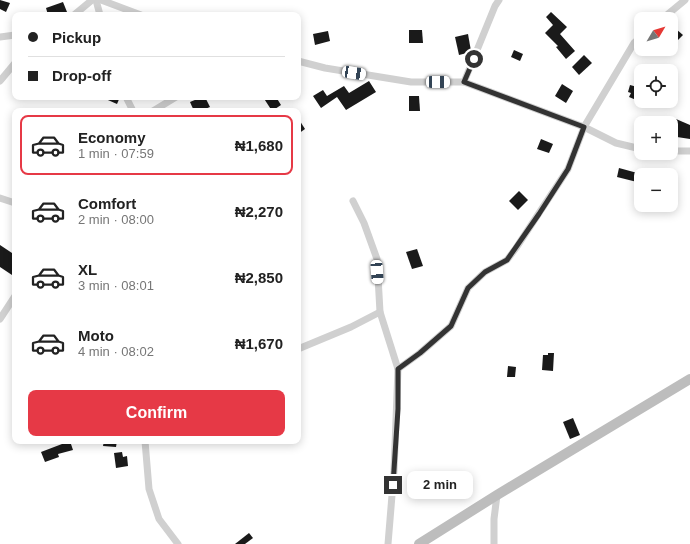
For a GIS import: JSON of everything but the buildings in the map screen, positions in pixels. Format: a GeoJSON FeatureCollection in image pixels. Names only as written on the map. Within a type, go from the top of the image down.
{"type":"FeatureCollection","features":[{"type":"Feature","properties":{"kind":"main road"},"geometry":{"type":"LineString","coordinates":[[419,544],[690,379]]}},
{"type":"Feature","properties":{"kind":"street"},"geometry":{"type":"LineString","coordinates":[[78,12],[92,0]]}},
{"type":"Feature","properties":{"kind":"street"},"geometry":{"type":"LineString","coordinates":[[96,0],[99,12]]}},
{"type":"Feature","properties":{"kind":"street"},"geometry":{"type":"LineString","coordinates":[[101,0],[133,12]]}},
{"type":"Feature","properties":{"kind":"street"},"geometry":{"type":"LineString","coordinates":[[464,82],[495,6],[499,0]]}},
{"type":"Feature","properties":{"kind":"street"},"geometry":{"type":"LineString","coordinates":[[670,12],[684,0]]}},
{"type":"Feature","properties":{"kind":"street"},"geometry":{"type":"LineString","coordinates":[[0,37],[12,35]]}},
{"type":"Feature","properties":{"kind":"street"},"geometry":{"type":"LineString","coordinates":[[398,369],[420,353],[451,326],[468,288],[485,272],[507,260],[568,169],[584,127],[634,42]]}},
{"type":"Feature","properties":{"kind":"street"},"geometry":{"type":"LineString","coordinates":[[301,62],[325,68],[411,82],[464,82],[584,127],[616,143],[634,147]]}},
{"type":"Feature","properties":{"kind":"street"},"geometry":{"type":"LineString","coordinates":[[0,81],[12,67]]}},
{"type":"Feature","properties":{"kind":"street"},"geometry":{"type":"LineString","coordinates":[[158,108],[171,100]]}},
{"type":"Feature","properties":{"kind":"street"},"geometry":{"type":"LineString","coordinates":[[678,151],[690,151]]}},
{"type":"Feature","properties":{"kind":"street"},"geometry":{"type":"LineString","coordinates":[[0,198],[12,202]]}},
{"type":"Feature","properties":{"kind":"street"},"geometry":{"type":"LineString","coordinates":[[353,201],[364,223],[377,259],[380,312],[398,369],[394,471],[388,544]]}},
{"type":"Feature","properties":{"kind":"street"},"geometry":{"type":"LineString","coordinates":[[0,319],[12,301]]}},
{"type":"Feature","properties":{"kind":"street"},"geometry":{"type":"LineString","coordinates":[[301,348],[351,328],[380,312]]}},
{"type":"Feature","properties":{"kind":"street"},"geometry":{"type":"LineString","coordinates":[[145,444],[148,489],[159,519],[178,544]]}},
{"type":"Feature","properties":{"kind":"street"},"geometry":{"type":"LineString","coordinates":[[494,544],[494,519],[498,495]]}},
{"type":"Feature","properties":{"kind":"route"},"geometry":{"type":"LineString","coordinates":[[393,485],[398,409],[398,369],[420,353],[451,326],[468,288],[485,272],[507,260],[568,169],[584,127],[508,100],[464,82],[474,59]]}}]}
